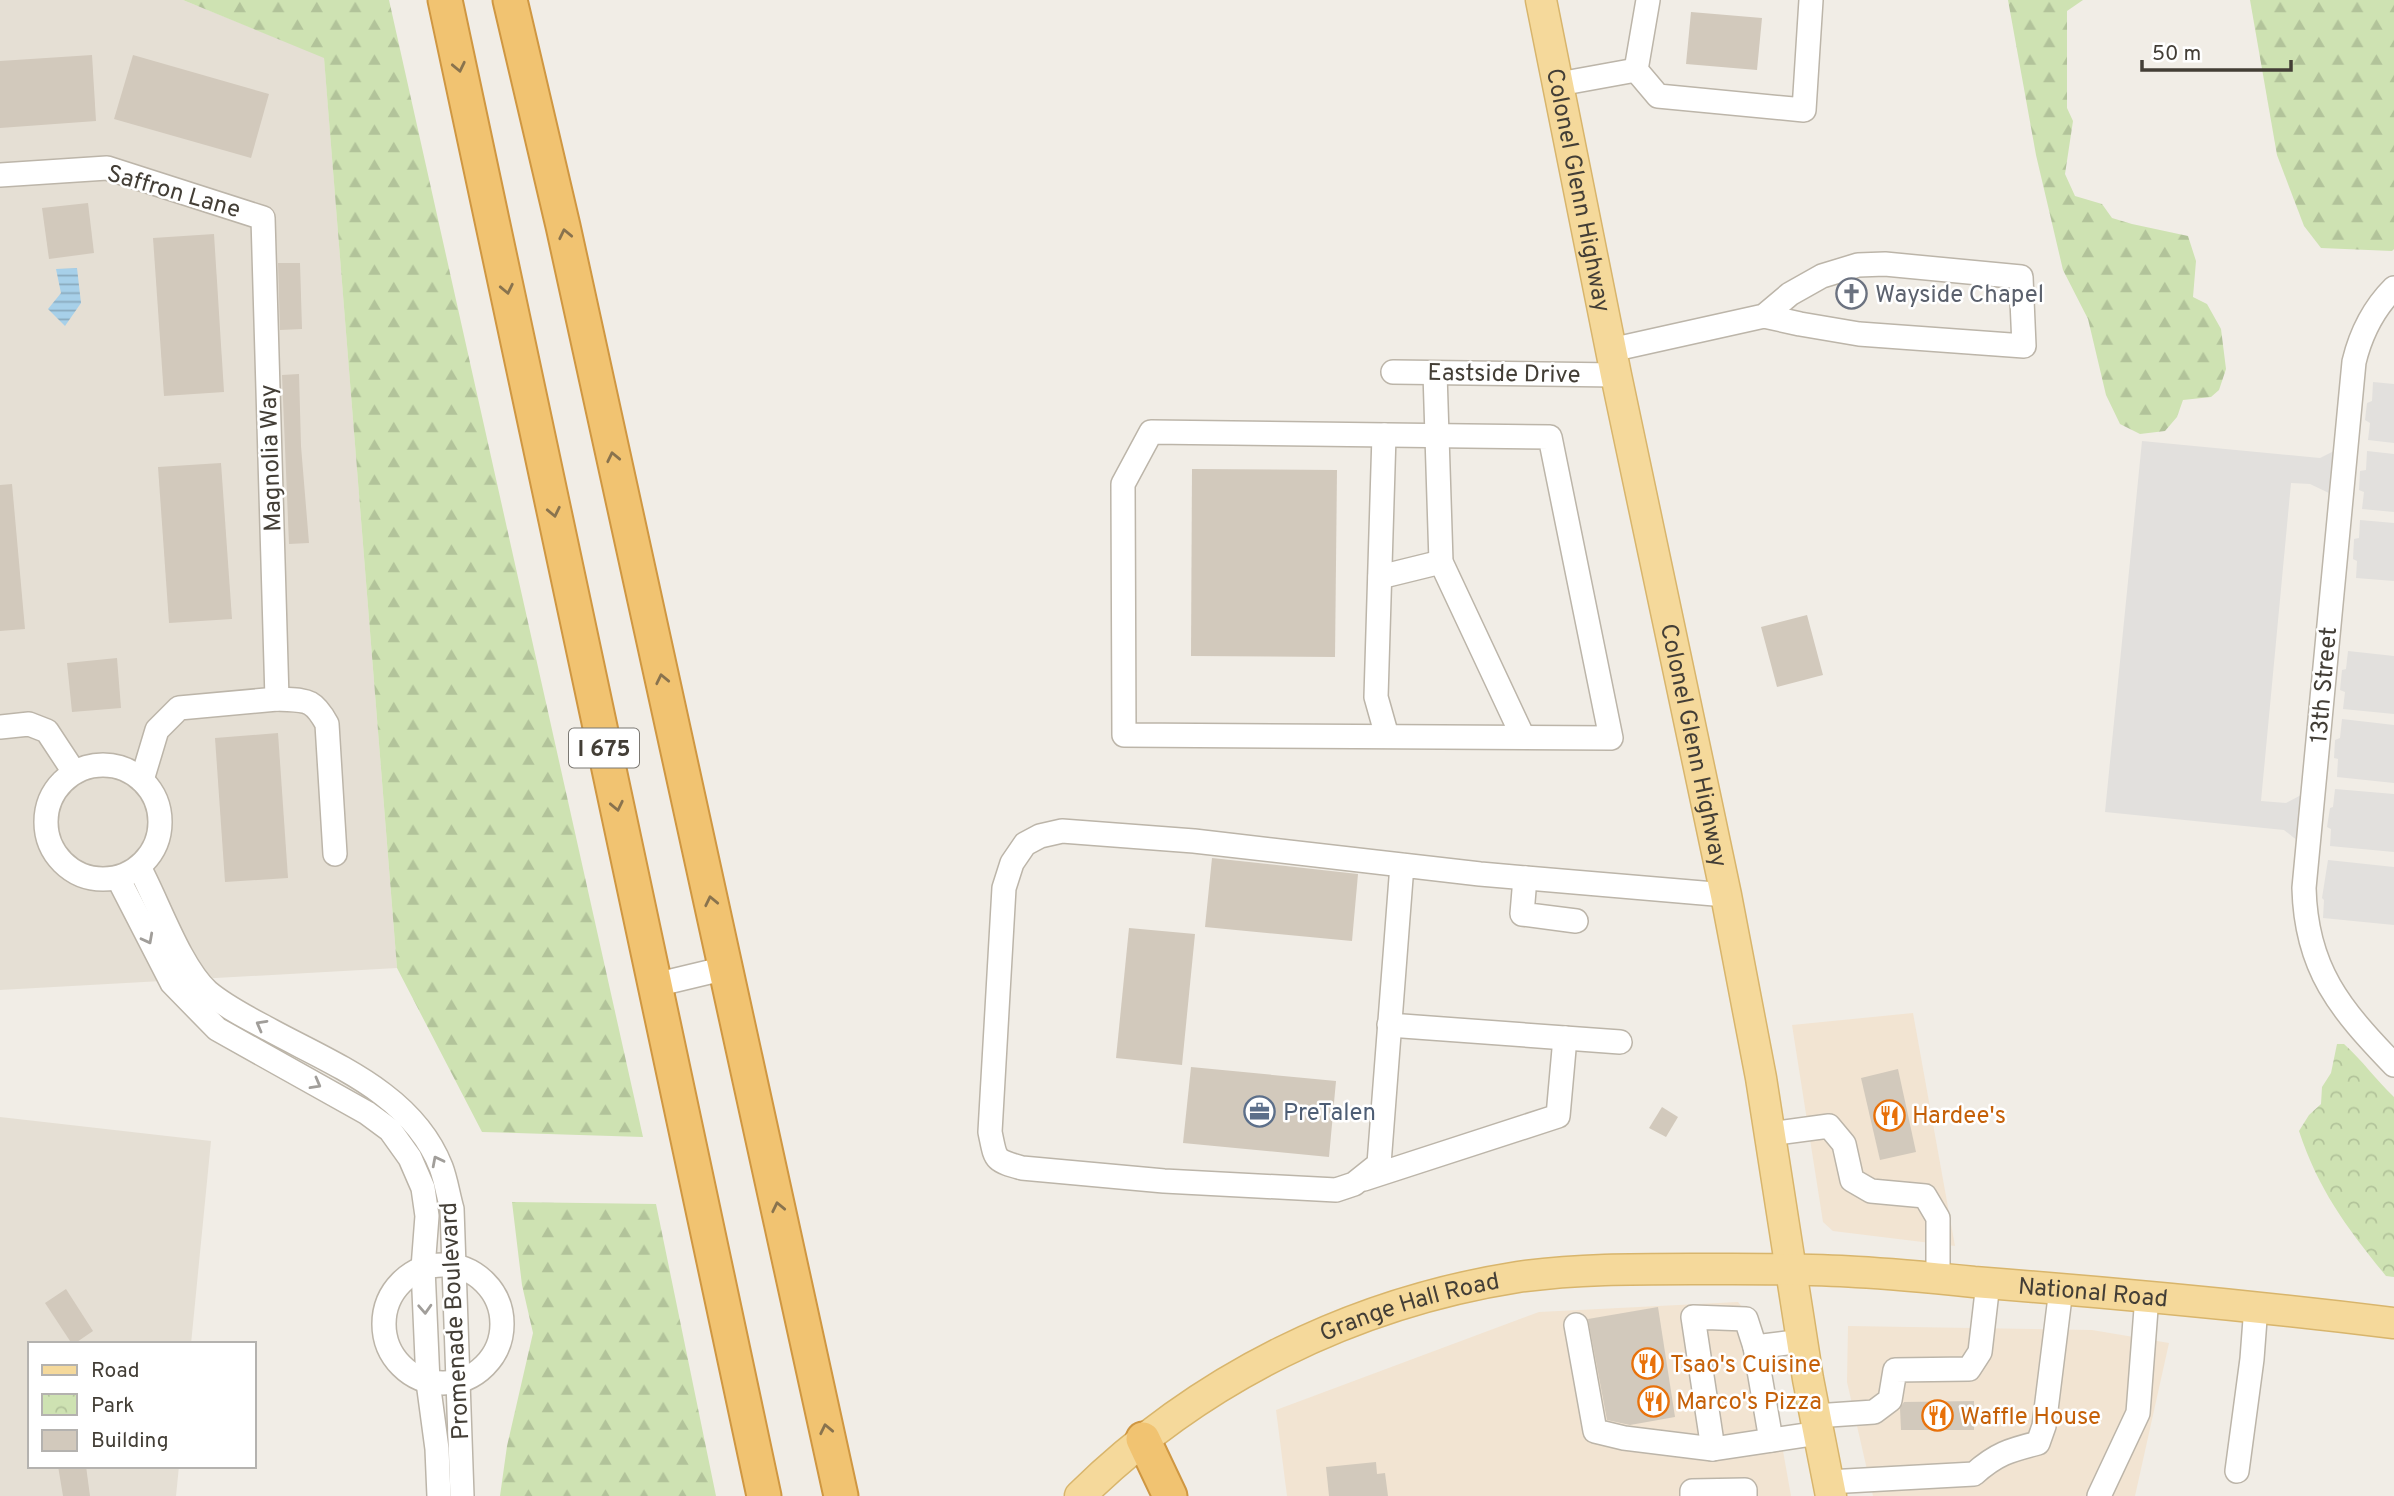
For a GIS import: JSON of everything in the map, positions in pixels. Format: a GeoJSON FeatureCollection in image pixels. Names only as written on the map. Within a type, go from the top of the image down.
{"type":"FeatureCollection","features":[{"type":"Feature","properties":{"kind":"highway","name":"I 675"},"geometry":{"type":"LineString","coordinates":[[445,0],[764,1496]]}},
{"type":"Feature","properties":{"kind":"highway","name":"I 675"},"geometry":{"type":"LineString","coordinates":[[510,0],[563,226],[841,1496]]}},
{"type":"Feature","properties":{"kind":"highway"},"geometry":{"type":"LineString","coordinates":[[1143,1439],[1170,1496]]}},
{"type":"Feature","properties":{"kind":"main road","name":"Colonel Glenn Highway"},"geometry":{"type":"LineString","coordinates":[[1541,0],[1613,363],[1726,895],[1770,1134],[1802,1340],[1830,1489]]}},
{"type":"Feature","properties":{"kind":"main road","name":"Grange Hall Road"},"geometry":{"type":"LineString","coordinates":[[1080,1496],[1143,1439],[1207,1393],[1273,1355],[1352,1321],[1444,1292],[1518,1277],[1613,1269],[1791,1269]]}},
{"type":"Feature","properties":{"kind":"main road","name":"National Road"},"geometry":{"type":"LineString","coordinates":[[1791,1269],[2147,1296],[2394,1323]]}},
{"type":"Feature","properties":{"kind":"street"},"geometry":{"type":"LineString","coordinates":[[1648,0],[1636,69],[1658,96],[1804,110],[1811,0]]}},
{"type":"Feature","properties":{"kind":"street"},"geometry":{"type":"LineString","coordinates":[[1559,84],[1636,69]]}},
{"type":"Feature","properties":{"kind":"street","name":"Saffron Lane"},"geometry":{"type":"LineString","coordinates":[[0,175],[107,168],[263,218]]}},
{"type":"Feature","properties":{"kind":"street","name":"Magnolia Way"},"geometry":{"type":"LineString","coordinates":[[263,218],[278,699]]}},
{"type":"Feature","properties":{"kind":"street"},"geometry":{"type":"LineString","coordinates":[[1885,264],[2021,277],[2024,346],[1859,334],[1764,316],[1790,294],[1822,276],[1858,265],[1885,264]]}},
{"type":"Feature","properties":{"kind":"street","name":"13th Street"},"geometry":{"type":"LineString","coordinates":[[2394,288],[2381,301],[2365,328],[2354,362],[2304,888],[2305,916],[2311,944],[2322,973],[2346,1012],[2394,1065]]}},
{"type":"Feature","properties":{"kind":"street","name":"Eastside Drive"},"geometry":{"type":"LineString","coordinates":[[1393,372],[1435,373],[1613,363],[1764,316]]}},
{"type":"Feature","properties":{"kind":"street"},"geometry":{"type":"LineString","coordinates":[[1435,373],[1441,562],[1523,737]]}},
{"type":"Feature","properties":{"kind":"street"},"geometry":{"type":"LineString","coordinates":[[1152,432],[1436,436],[1550,437],[1611,738],[1124,735],[1123,484],[1152,432]]}},
{"type":"Feature","properties":{"kind":"street"},"geometry":{"type":"LineString","coordinates":[[1384,435],[1376,697],[1387,737]]}},
{"type":"Feature","properties":{"kind":"street"},"geometry":{"type":"LineString","coordinates":[[1380,577],[1441,562]]}},
{"type":"Feature","properties":{"kind":"street"},"geometry":{"type":"LineString","coordinates":[[142,780],[157,730],[179,708],[278,699],[309,702],[318,708],[327,724],[335,854]]}},
{"type":"Feature","properties":{"kind":"street"},"geometry":{"type":"LineString","coordinates":[[0,727],[29,724],[47,731],[74,772]]}},
{"type":"Feature","properties":{"kind":"street"},"geometry":{"type":"LineString","coordinates":[[104,764],[123,768],[142,780],[155,798],[160,818],[158,837],[147,859],[139,867],[118,878],[100,880],[75,873],[60,862],[50,846],[45,820],[50,799],[62,781],[74,772],[104,764]]}},
{"type":"Feature","properties":{"kind":"street"},"geometry":{"type":"LineString","coordinates":[[1565,1038],[1558,1116],[1358,1181],[1336,1191],[1164,1181],[1022,1168],[1001,1162],[995,1156],[990,1132],[1004,888],[1012,863],[1025,844],[1040,836],[1062,831],[1194,841],[1525,878],[1726,895]]}},
{"type":"Feature","properties":{"kind":"street"},"geometry":{"type":"LineString","coordinates":[[1358,1181],[1379,1164],[1402,865]]}},
{"type":"Feature","properties":{"kind":"street","name":"Promenade Boulevard"},"geometry":{"type":"LineString","coordinates":[[139,867],[188,966],[207,991],[234,1010],[369,1084],[401,1107],[424,1137],[441,1167],[452,1209],[463,1496]]}},
{"type":"Feature","properties":{"kind":"street","name":"Promenade Boulevard"},"geometry":{"type":"LineString","coordinates":[[118,878],[172,983],[218,1029],[367,1113],[390,1130],[410,1158],[423,1188],[427,1216],[423,1268],[428,1382],[437,1449],[439,1496]]}},
{"type":"Feature","properties":{"kind":"street"},"geometry":{"type":"LineString","coordinates":[[1525,878],[1522,915],[1576,920]]}},
{"type":"Feature","properties":{"kind":"street"},"geometry":{"type":"LineString","coordinates":[[655,985],[726,968]]}},
{"type":"Feature","properties":{"kind":"street"},"geometry":{"type":"LineString","coordinates":[[1389,1025],[1620,1042]]}},
{"type":"Feature","properties":{"kind":"street"},"geometry":{"type":"LineString","coordinates":[[1770,1134],[1829,1126],[1844,1144],[1852,1180],[1871,1191],[1925,1196],[1938,1218],[1938,1279]]}},
{"type":"Feature","properties":{"kind":"street"},"geometry":{"type":"LineString","coordinates":[[434,1265],[455,1265],[477,1275],[493,1291],[503,1315],[503,1327],[498,1348],[484,1368],[458,1383],[428,1382],[409,1374],[395,1360],[385,1341],[384,1313],[394,1290],[405,1278],[434,1265]]}},
{"type":"Feature","properties":{"kind":"street"},"geometry":{"type":"LineString","coordinates":[[1576,1325],[1595,1431],[1625,1438],[1713,1449],[1771,1440],[1817,1424],[1874,1412],[1891,1399],[1895,1370],[1969,1369],[1980,1352],[1988,1283]]}},
{"type":"Feature","properties":{"kind":"street"},"geometry":{"type":"LineString","coordinates":[[1830,1489],[1974,1474],[1991,1458],[2038,1443],[2045,1426],[2061,1289]]}},
{"type":"Feature","properties":{"kind":"street"},"geometry":{"type":"LineString","coordinates":[[2099,1496],[2138,1413],[2147,1296]]}},
{"type":"Feature","properties":{"kind":"street"},"geometry":{"type":"LineString","coordinates":[[2236,1471],[2252,1359],[2256,1306]]}},
{"type":"Feature","properties":{"kind":"street"},"geometry":{"type":"LineString","coordinates":[[1713,1449],[1693,1317],[1746,1319],[1755,1347],[1771,1440]]}},
{"type":"Feature","properties":{"kind":"street"},"geometry":{"type":"LineString","coordinates":[[1755,1347],[1802,1340]]}},
{"type":"Feature","properties":{"kind":"street"},"geometry":{"type":"LineString","coordinates":[[1692,1496],[1692,1491],[1745,1490],[1745,1496]]}},
{"type":"Feature","properties":{"kind":"shaded area"},"geometry":{"type":"Polygon","coordinates":[[[0,0],[183,0],[324,57],[397,968],[0,990],[0,0]]]}},
{"type":"Feature","properties":{"kind":"shaded area"},"geometry":{"type":"Polygon","coordinates":[[[2373,382],[2394,384],[2394,443],[2368,440],[2370,423],[2365,420],[2367,403],[2372,401],[2373,382]]]}},
{"type":"Feature","properties":{"kind":"shaded area"},"geometry":{"type":"Polygon","coordinates":[[[2142,441],[2320,458],[2336,450],[2331,494],[2310,484],[2291,483],[2261,801],[2286,803],[2303,794],[2298,841],[2284,830],[2105,812],[2142,441]]]}},
{"type":"Feature","properties":{"kind":"shaded area"},"geometry":{"type":"Polygon","coordinates":[[[2367,451],[2394,454],[2394,512],[2362,509],[2364,492],[2359,490],[2360,471],[2366,470],[2367,451]]]}},
{"type":"Feature","properties":{"kind":"shaded area"},"geometry":{"type":"Polygon","coordinates":[[[2360,520],[2394,523],[2394,581],[2356,578],[2354,539],[2359,538],[2360,520]]]}},
{"type":"Feature","properties":{"kind":"shaded area"},"geometry":{"type":"Polygon","coordinates":[[[2348,651],[2394,656],[2394,714],[2343,709],[2345,692],[2340,690],[2348,651]]]}},
{"type":"Feature","properties":{"kind":"shaded area"},"geometry":{"type":"Polygon","coordinates":[[[2342,719],[2394,725],[2394,783],[2337,777],[2335,740],[2340,738],[2342,719]]]}},
{"type":"Feature","properties":{"kind":"shaded area"},"geometry":{"type":"Polygon","coordinates":[[[2335,789],[2394,794],[2394,852],[2330,846],[2331,829],[2327,827],[2335,789]]]}},
{"type":"Feature","properties":{"kind":"shaded area"},"geometry":{"type":"Polygon","coordinates":[[[2328,860],[2394,867],[2394,925],[2323,918],[2322,898],[2328,860]]]}},
{"type":"Feature","properties":{"kind":"shaded area"},"geometry":{"type":"Polygon","coordinates":[[[1913,1013],[1955,1246],[1833,1231],[1823,1222],[1792,1025],[1913,1013]]]}},
{"type":"Feature","properties":{"kind":"shaded area"},"geometry":{"type":"Polygon","coordinates":[[[0,1117],[211,1141],[191,1342],[28,1342],[28,1468],[179,1468],[176,1496],[0,1496],[0,1117]]]}},
{"type":"Feature","properties":{"kind":"shaded area"},"geometry":{"type":"Polygon","coordinates":[[[1738,1302],[1762,1332],[1791,1496],[1287,1496],[1276,1410],[1539,1312],[1738,1302]]]}},
{"type":"Feature","properties":{"kind":"shaded area"},"geometry":{"type":"Polygon","coordinates":[[[1848,1326],[2092,1330],[2169,1343],[2135,1496],[1873,1496],[1847,1382],[1848,1326]]]}},
{"type":"Feature","properties":{"kind":"green space"},"geometry":{"type":"Polygon","coordinates":[[[183,0],[389,0],[643,1137],[482,1132],[397,968],[324,58],[183,0]]]}},
{"type":"Feature","properties":{"kind":"green space"},"geometry":{"type":"Polygon","coordinates":[[[2008,0],[2083,0],[2067,11],[2067,108],[2073,121],[2065,174],[2075,196],[2102,204],[2112,218],[2188,236],[2196,261],[2193,297],[2207,304],[2221,329],[2226,369],[2219,390],[2211,397],[2183,400],[2177,417],[2165,431],[2140,434],[2120,424],[2106,395],[2088,319],[2063,270],[2036,155],[2008,0]]]}},
{"type":"Feature","properties":{"kind":"green space"},"geometry":{"type":"Polygon","coordinates":[[[2250,0],[2394,0],[2392,251],[2321,248],[2304,226],[2277,155],[2250,0]]]}},
{"type":"Feature","properties":{"kind":"green space"},"geometry":{"type":"Polygon","coordinates":[[[2337,1044],[2344,1044],[2394,1097],[2394,1277],[2386,1276],[2335,1208],[2299,1131],[2309,1115],[2321,1104],[2322,1087],[2331,1073],[2337,1044]]]}},
{"type":"Feature","properties":{"kind":"green space"},"geometry":{"type":"Polygon","coordinates":[[[512,1202],[656,1204],[716,1496],[500,1496],[507,1446],[533,1333],[522,1285],[512,1202]]]}},
{"type":"Feature","properties":{"kind":"water"},"geometry":{"type":"Polygon","coordinates":[[[77,268],[81,303],[65,326],[48,309],[61,293],[56,269],[77,268]]]}},
{"type":"Feature","properties":{"kind":"building"},"geometry":{"type":"Polygon","coordinates":[[[1691,12],[1762,18],[1757,70],[1686,64],[1691,12]]]}},
{"type":"Feature","properties":{"kind":"building"},"geometry":{"type":"Polygon","coordinates":[[[92,55],[96,121],[0,128],[0,61],[92,55]]]}},
{"type":"Feature","properties":{"kind":"building"},"geometry":{"type":"Polygon","coordinates":[[[133,55],[269,94],[251,158],[114,119],[133,55]]]}},
{"type":"Feature","properties":{"kind":"building"},"geometry":{"type":"Polygon","coordinates":[[[88,203],[94,253],[49,259],[42,208],[88,203]]]}},
{"type":"Feature","properties":{"kind":"building"},"geometry":{"type":"Polygon","coordinates":[[[214,234],[224,392],[164,396],[153,238],[214,234]]]}},
{"type":"Feature","properties":{"kind":"building"},"geometry":{"type":"Polygon","coordinates":[[[278,263],[300,263],[302,329],[280,330],[278,263]]]}},
{"type":"Feature","properties":{"kind":"building"},"geometry":{"type":"Polygon","coordinates":[[[299,374],[301,446],[309,543],[289,544],[282,375],[299,374]]]}},
{"type":"Feature","properties":{"kind":"building"},"geometry":{"type":"Polygon","coordinates":[[[221,463],[232,619],[169,623],[158,467],[221,463]]]}},
{"type":"Feature","properties":{"kind":"building"},"geometry":{"type":"Polygon","coordinates":[[[1192,469],[1337,470],[1335,657],[1191,656],[1192,469]]]}},
{"type":"Feature","properties":{"kind":"building"},"geometry":{"type":"Polygon","coordinates":[[[12,484],[25,629],[0,631],[0,485],[12,484]]]}},
{"type":"Feature","properties":{"kind":"building"},"geometry":{"type":"Polygon","coordinates":[[[1807,615],[1823,675],[1777,687],[1761,627],[1807,615]]]}},
{"type":"Feature","properties":{"kind":"building"},"geometry":{"type":"Polygon","coordinates":[[[117,658],[121,708],[72,712],[67,663],[117,658]]]}},
{"type":"Feature","properties":{"kind":"building"},"geometry":{"type":"Polygon","coordinates":[[[278,733],[288,878],[225,882],[215,738],[278,733]]]}},
{"type":"Feature","properties":{"kind":"building"},"geometry":{"type":"Polygon","coordinates":[[[1212,858],[1358,874],[1352,941],[1205,927],[1212,858]]]}},
{"type":"Feature","properties":{"kind":"building"},"geometry":{"type":"Polygon","coordinates":[[[1129,928],[1195,934],[1182,1065],[1116,1058],[1129,928]]]}},
{"type":"Feature","properties":{"kind":"building","name":"PreTalen"},"geometry":{"type":"Polygon","coordinates":[[[1191,1067],[1336,1081],[1329,1157],[1183,1143],[1191,1067]]]}},
{"type":"Feature","properties":{"kind":"building","name":"Hardee's"},"geometry":{"type":"Polygon","coordinates":[[[1898,1069],[1916,1152],[1880,1160],[1861,1078],[1898,1069]]]}},
{"type":"Feature","properties":{"kind":"building"},"geometry":{"type":"Polygon","coordinates":[[[1662,1107],[1678,1117],[1666,1137],[1649,1128],[1662,1107]]]}},
{"type":"Feature","properties":{"kind":"building"},"geometry":{"type":"Polygon","coordinates":[[[66,1289],[93,1331],[77,1342],[71,1342],[45,1303],[66,1289]]]}},
{"type":"Feature","properties":{"kind":"building"},"geometry":{"type":"Polygon","coordinates":[[[1658,1307],[1675,1417],[1630,1425],[1607,1420],[1588,1319],[1658,1307]]]}},
{"type":"Feature","properties":{"kind":"building","name":"Waffle House"},"geometry":{"type":"Polygon","coordinates":[[[1974,1401],[1974,1430],[1901,1430],[1900,1408],[1904,1402],[1974,1401]]]}},
{"type":"Feature","properties":{"kind":"building"},"geometry":{"type":"Polygon","coordinates":[[[1376,1462],[1377,1474],[1385,1473],[1388,1496],[1329,1496],[1326,1467],[1376,1462]]]}},
{"type":"Feature","properties":{"kind":"building"},"geometry":{"type":"Polygon","coordinates":[[[58,1468],[86,1468],[90,1496],[63,1496],[58,1468]]]}},
{"type":"Feature","properties":{"kind":"place","name":"Wayside Chapel"},"geometry":{"type":"Point","coordinates":[1852,294]}},
{"type":"Feature","properties":{"kind":"place","name":"PreTalen"},"geometry":{"type":"Point","coordinates":[1260,1112]}},
{"type":"Feature","properties":{"kind":"place","name":"Hardee's"},"geometry":{"type":"Point","coordinates":[1889,1115]}},
{"type":"Feature","properties":{"kind":"place","name":"Tsao's Cuisine"},"geometry":{"type":"Point","coordinates":[1647,1364]}},
{"type":"Feature","properties":{"kind":"place","name":"Marco's Pizza"},"geometry":{"type":"Point","coordinates":[1653,1401]}},
{"type":"Feature","properties":{"kind":"place","name":"Waffle House"},"geometry":{"type":"Point","coordinates":[1937,1416]}}]}
